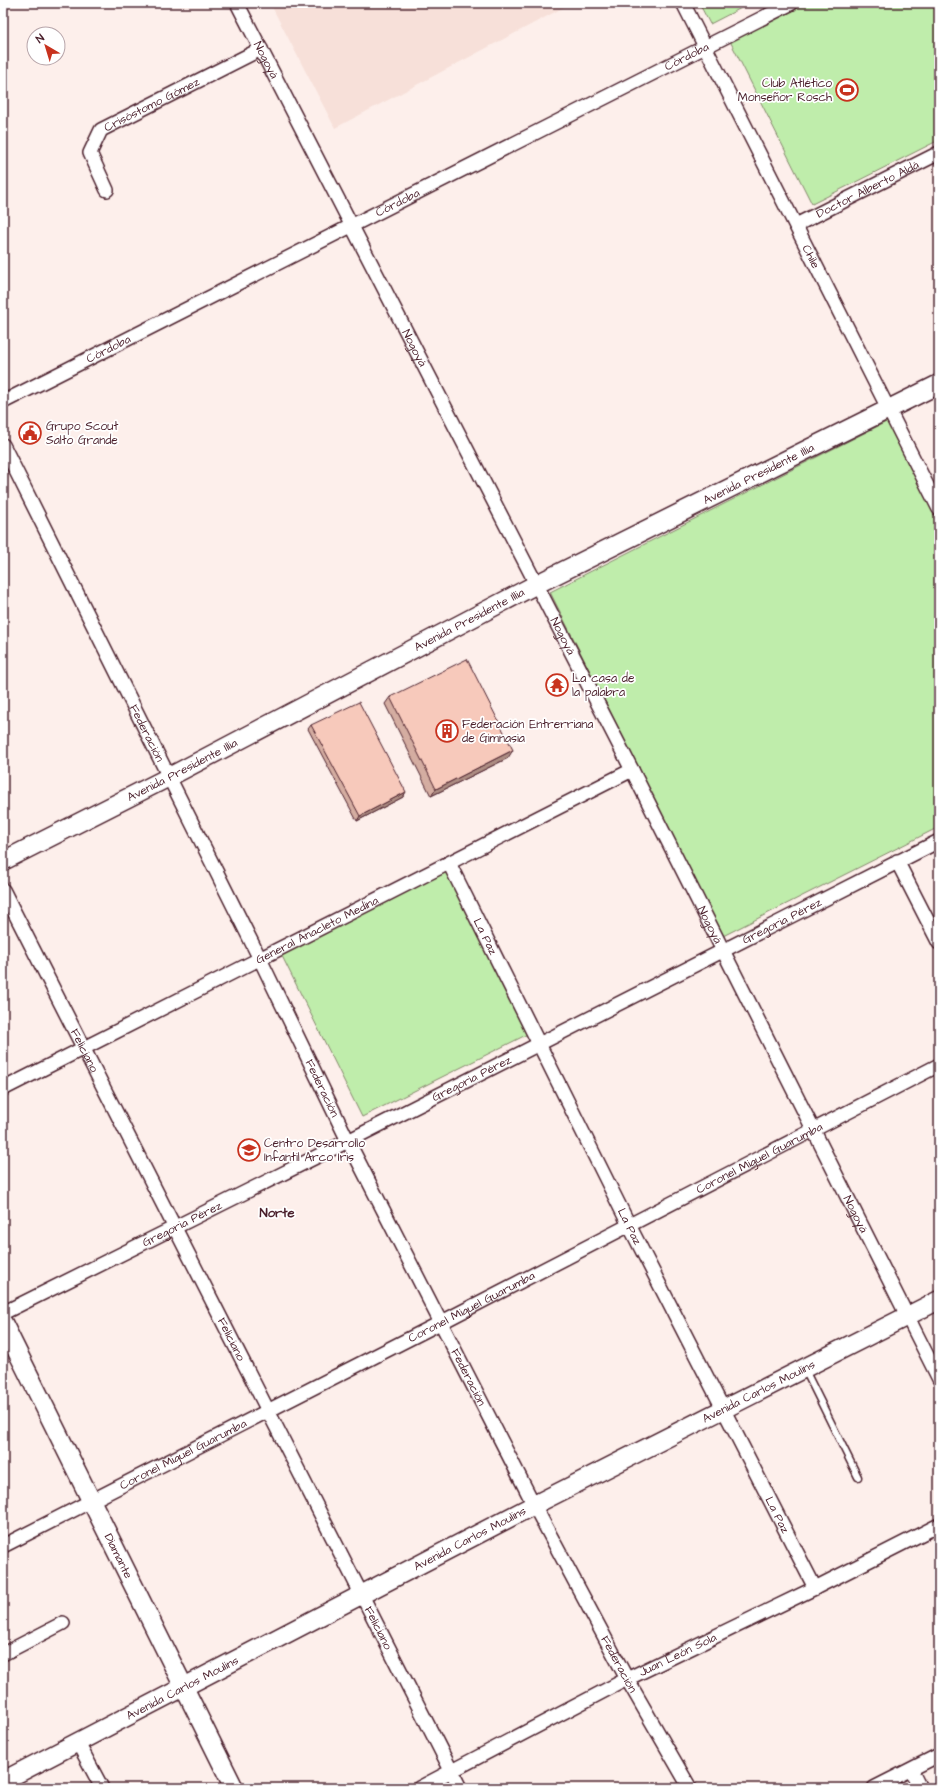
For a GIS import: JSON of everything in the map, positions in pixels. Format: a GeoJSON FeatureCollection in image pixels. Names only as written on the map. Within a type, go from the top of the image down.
{"type":"FeatureCollection","features":[{"type":"Feature","properties":{"kind":"street","name":"Nogoyá"},"geometry":{"type":"LineString","coordinates":[[237,3],[535,585],[632,770],[939,1379]]}},
{"type":"Feature","properties":{"kind":"street","name":"Chile"},"geometry":{"type":"LineString","coordinates":[[683,3],[939,509]]}},
{"type":"Feature","properties":{"kind":"street","name":"Córdoba"},"geometry":{"type":"LineString","coordinates":[[3,402],[792,3]]}},
{"type":"Feature","properties":{"kind":"street","name":"Crisóstomo Gómez"},"geometry":{"type":"LineString","coordinates":[[107,190],[90,153],[101,130],[261,48]]}},
{"type":"Feature","properties":{"kind":"street","name":"Doctor Alberto Aldá"},"geometry":{"type":"LineString","coordinates":[[796,225],[939,153]]}},
{"type":"Feature","properties":{"kind":"street","name":"Avenida Presidente Illia"},"geometry":{"type":"LineString","coordinates":[[3,861],[169,777],[535,585],[939,384]]}},
{"type":"Feature","properties":{"kind":"street","name":"Federación"},"geometry":{"type":"LineString","coordinates":[[3,445],[260,959],[348,1142],[442,1322],[534,1504],[627,1679],[690,1788]]}},
{"type":"Feature","properties":{"kind":"street","name":"General Anacleto Medina"},"geometry":{"type":"LineString","coordinates":[[3,1089],[632,770]]}},
{"type":"Feature","properties":{"kind":"street","name":"Gregoria Pérez"},"geometry":{"type":"LineString","coordinates":[[3,1313],[348,1142],[939,840]]}},
{"type":"Feature","properties":{"kind":"street"},"geometry":{"type":"LineString","coordinates":[[897,861],[939,944]]}},
{"type":"Feature","properties":{"kind":"street","name":"La Paz"},"geometry":{"type":"LineString","coordinates":[[449,863],[629,1225],[815,1588]]}},
{"type":"Feature","properties":{"kind":"street","name":"Feliciano"},"geometry":{"type":"LineString","coordinates":[[3,890],[460,1788]]}},
{"type":"Feature","properties":{"kind":"street","name":"Coronel Miguel Guarumba"},"geometry":{"type":"LineString","coordinates":[[3,1546],[442,1322],[939,1065]]}},
{"type":"Feature","properties":{"kind":"street","name":"Avenida Carlos Moulins"},"geometry":{"type":"LineString","coordinates":[[3,1780],[184,1688],[534,1504],[939,1300]]}},
{"type":"Feature","properties":{"kind":"street","name":"Diamante"},"geometry":{"type":"LineString","coordinates":[[3,1323],[93,1501],[234,1788]]}},
{"type":"Feature","properties":{"kind":"street","name":"Juan León Sola"},"geometry":{"type":"LineString","coordinates":[[419,1788],[627,1679],[815,1588],[939,1525]]}},
{"type":"Feature","properties":{"kind":"street"},"geometry":{"type":"LineString","coordinates":[[3,1654],[63,1623]]}},
{"type":"Feature","properties":{"kind":"street"},"geometry":{"type":"LineString","coordinates":[[78,1742],[102,1788]]}},
{"type":"Feature","properties":{"kind":"street"},"geometry":{"type":"LineString","coordinates":[[874,1788],[939,1755]]}},
{"type":"Feature","properties":{"kind":"street"},"geometry":{"type":"LineString","coordinates":[[910,1770],[920,1788]]}},
{"type":"Feature","properties":{"kind":"lane"},"geometry":{"type":"LineString","coordinates":[[804,1369],[858,1477]]}},
{"type":"Feature","properties":{"kind":"shaded area"},"geometry":{"type":"Polygon","coordinates":[[[270,3],[572,3],[335,128],[270,3]]]}},
{"type":"Feature","properties":{"kind":"green space"},"geometry":{"type":"Polygon","coordinates":[[[699,3],[751,3],[710,24],[699,3]]]}},
{"type":"Feature","properties":{"kind":"green space","name":"Club Atlético Monseñor Rosch"},"geometry":{"type":"Polygon","coordinates":[[[805,3],[939,3],[939,140],[812,204],[730,41],[805,3]]]}},
{"type":"Feature","properties":{"kind":"green space"},"geometry":{"type":"Polygon","coordinates":[[[896,417],[939,502],[939,827],[723,936],[550,592],[896,417]]]}},
{"type":"Feature","properties":{"kind":"green space"},"geometry":{"type":"Polygon","coordinates":[[[448,871],[528,1034],[362,1117],[281,954],[448,871]]]}},
{"type":"Feature","properties":{"kind":"building","name":"Federación Entrerriana de Gimnasia"},"geometry":{"type":"Polygon","coordinates":[[[467,659],[513,750],[436,789],[390,697],[467,659]]]}},
{"type":"Feature","properties":{"kind":"building"},"geometry":{"type":"Polygon","coordinates":[[[359,702],[406,792],[360,816],[311,725],[359,702]]]}},
{"type":"Feature","properties":{"kind":"place","name":"Club Atlético Monseñor Rosch"},"geometry":{"type":"Point","coordinates":[847,90]}},
{"type":"Feature","properties":{"kind":"place","name":"Grupo Scout Salto Grande"},"geometry":{"type":"Point","coordinates":[30,433]}},
{"type":"Feature","properties":{"kind":"place","name":"La casa de la palabra"},"geometry":{"type":"Point","coordinates":[557,685]}},
{"type":"Feature","properties":{"kind":"place","name":"Federación Entrerriana de Gimnasia"},"geometry":{"type":"Point","coordinates":[447,731]}},
{"type":"Feature","properties":{"kind":"place","name":"Centro Desarrollo Infantil Arco Iris"},"geometry":{"type":"Point","coordinates":[249,1150]}},
{"type":"Feature","properties":{"kind":"district","name":"Norte"},"geometry":{"type":"Point","coordinates":[277,1212]}}]}
